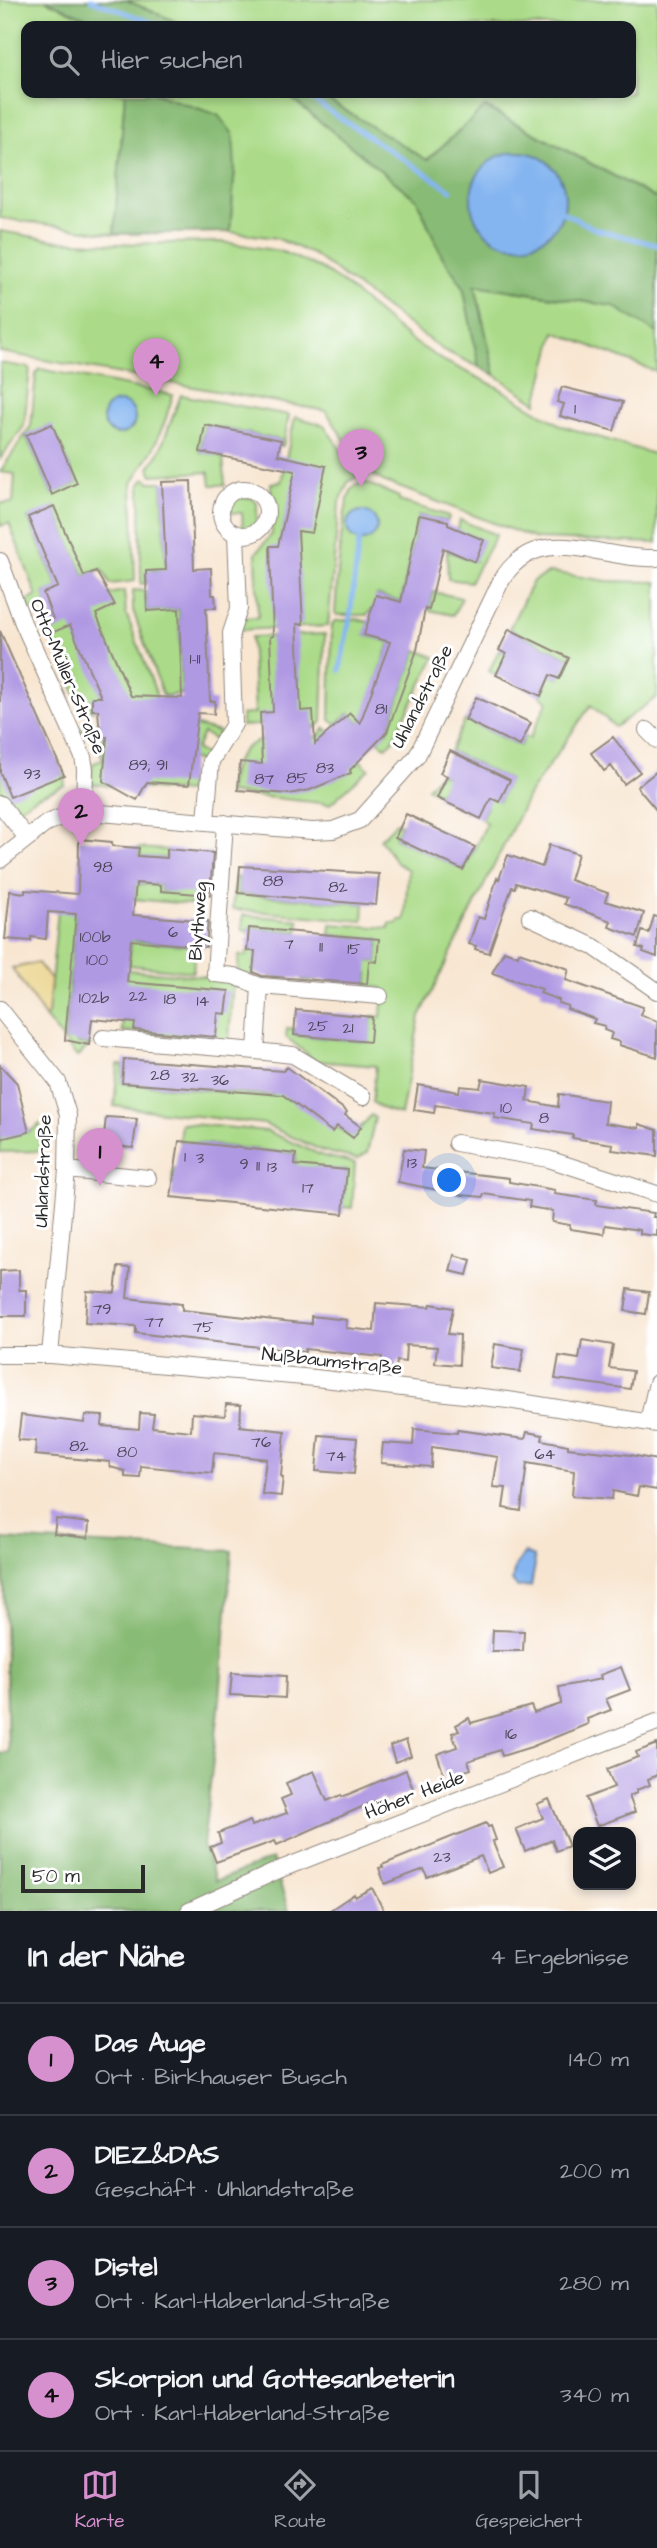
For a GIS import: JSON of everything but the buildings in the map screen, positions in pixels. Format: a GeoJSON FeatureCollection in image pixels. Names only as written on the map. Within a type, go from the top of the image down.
{"type":"FeatureCollection","features":[{"type":"Feature","properties":{"kind":"street"},"geometry":{"type":"LineString","coordinates":[[206,821],[211,761],[234,724],[231,633],[239,609],[236,534]]}},
{"type":"Feature","properties":{"kind":"street","name":"Uhlandstraße"},"geometry":{"type":"LineString","coordinates":[[0,860],[55,818],[84,810],[323,831],[350,825],[368,814],[417,756],[500,583],[518,559],[539,548],[562,546],[622,556],[657,558]]}},
{"type":"Feature","properties":{"kind":"street","name":"Otto-Müller-Straße"},"geometry":{"type":"LineString","coordinates":[[0,561],[23,623],[83,757],[84,810]]}},
{"type":"Feature","properties":{"kind":"street"},"geometry":{"type":"LineString","coordinates":[[0,804],[27,838]]}},
{"type":"Feature","properties":{"kind":"street","name":"Blythweg"},"geometry":{"type":"LineString","coordinates":[[225,823],[215,974],[234,976],[260,986],[380,996]]}},
{"type":"Feature","properties":{"kind":"street"},"geometry":{"type":"LineString","coordinates":[[530,917],[594,947],[657,991]]}},
{"type":"Feature","properties":{"kind":"street"},"geometry":{"type":"LineString","coordinates":[[256,1051],[260,986]]}},
{"type":"Feature","properties":{"kind":"street","name":"Uhlandstraße"},"geometry":{"type":"LineString","coordinates":[[0,1009],[46,1065],[62,1090],[68,1115],[67,1170],[50,1356]]}},
{"type":"Feature","properties":{"kind":"street"},"geometry":{"type":"LineString","coordinates":[[103,1038],[293,1055],[363,1097]]}},
{"type":"Feature","properties":{"kind":"street"},"geometry":{"type":"LineString","coordinates":[[456,1143],[548,1159],[657,1194]]}},
{"type":"Feature","properties":{"kind":"street"},"geometry":{"type":"LineString","coordinates":[[67,1170],[148,1178]]}},
{"type":"Feature","properties":{"kind":"street","name":"Nußbaumstraße"},"geometry":{"type":"LineString","coordinates":[[0,1355],[50,1356],[315,1378],[508,1400],[652,1422]]}},
{"type":"Feature","properties":{"kind":"street"},"geometry":{"type":"LineString","coordinates":[[652,1422],[657,1383]]}},
{"type":"Feature","properties":{"kind":"street","name":"Höher Heide"},"geometry":{"type":"LineString","coordinates":[[189,1911],[281,1869],[657,1722]]}},
{"type":"Feature","properties":{"kind":"green space"},"geometry":{"type":"Polygon","coordinates":[[[0,0],[45,0],[93,21],[21,21],[21,98],[125,98],[114,234],[0,218],[0,0]]]}},
{"type":"Feature","properties":{"kind":"green space"},"geometry":{"type":"Polygon","coordinates":[[[45,0],[126,0],[174,21],[93,21],[45,0]]]}},
{"type":"Feature","properties":{"kind":"green space"},"geometry":{"type":"Polygon","coordinates":[[[126,0],[657,0],[657,199],[486,107],[427,160],[325,98],[636,98],[636,21],[174,21],[126,0]]]}},
{"type":"Feature","properties":{"kind":"green space"},"geometry":{"type":"Polygon","coordinates":[[[125,98],[167,98],[218,115],[233,134],[235,167],[230,232],[114,234],[125,98]]]}},
{"type":"Feature","properties":{"kind":"green space"},"geometry":{"type":"Polygon","coordinates":[[[167,98],[291,98],[417,200],[442,256],[463,286],[479,367],[443,350],[313,254],[276,238],[230,232],[235,167],[218,115],[167,98]]]}},
{"type":"Feature","properties":{"kind":"green space"},"geometry":{"type":"Polygon","coordinates":[[[291,98],[325,98],[427,160],[485,107],[657,199],[657,333],[613,306],[475,285],[495,375],[479,367],[463,286],[442,256],[417,200],[291,98]],[[483,168],[475,181],[471,196],[564,211],[565,196],[561,181],[483,168]]]}},
{"type":"Feature","properties":{"kind":"green space"},"geometry":{"type":"Polygon","coordinates":[[[0,231],[58,241],[114,244],[223,242],[280,251],[320,268],[343,283],[408,338],[442,360],[497,387],[562,426],[657,455],[657,543],[536,539],[383,481],[363,468],[326,411],[0,352],[0,231]]]}},
{"type":"Feature","properties":{"kind":"green space"},"geometry":{"type":"Polygon","coordinates":[[[475,285],[613,306],[657,333],[657,372],[555,332],[537,403],[495,375],[475,285]]]}},
{"type":"Feature","properties":{"kind":"green space"},"geometry":{"type":"Polygon","coordinates":[[[0,363],[30,368],[24,426],[0,459],[0,363]]]}},
{"type":"Feature","properties":{"kind":"green space"},"geometry":{"type":"Polygon","coordinates":[[[40,369],[173,395],[153,449],[132,483],[135,581],[110,584],[102,569],[84,576],[54,507],[28,518],[58,587],[44,593],[47,604],[28,611],[23,603],[37,596],[9,523],[0,526],[0,503],[13,503],[15,474],[0,472],[31,426],[36,374],[40,369]],[[51,425],[26,436],[52,494],[77,483],[51,425]]]}},
{"type":"Feature","properties":{"kind":"green space"},"geometry":{"type":"Polygon","coordinates":[[[181,395],[289,415],[283,446],[280,446],[281,440],[205,425],[200,452],[223,456],[225,485],[211,485],[209,472],[152,475],[149,468],[159,453],[181,395]]]}},
{"type":"Feature","properties":{"kind":"green space"},"geometry":{"type":"Polygon","coordinates":[[[295,417],[324,425],[358,476],[348,482],[339,504],[328,626],[238,630],[245,618],[258,617],[256,553],[272,534],[271,483],[281,482],[295,417]]]}},
{"type":"Feature","properties":{"kind":"green space"},"geometry":{"type":"Polygon","coordinates":[[[145,478],[150,482],[162,482],[166,570],[146,571],[146,583],[141,584],[140,484],[145,478]]]}},
{"type":"Feature","properties":{"kind":"green space"},"geometry":{"type":"Polygon","coordinates":[[[366,483],[399,497],[399,501],[449,516],[448,521],[419,515],[401,602],[377,595],[374,607],[367,615],[337,615],[338,568],[348,498],[356,485],[366,483]]]}},
{"type":"Feature","properties":{"kind":"green space"},"geometry":{"type":"Polygon","coordinates":[[[237,498],[252,498],[257,503],[257,522],[247,532],[243,530],[242,513],[231,513],[231,504],[237,498]]]}},
{"type":"Feature","properties":{"kind":"green space"},"geometry":{"type":"Polygon","coordinates":[[[460,520],[496,535],[470,582],[448,579],[447,551],[475,561],[458,529],[460,520]]]}},
{"type":"Feature","properties":{"kind":"green space"},"geometry":{"type":"Polygon","coordinates":[[[550,572],[607,581],[657,582],[657,697],[615,727],[591,705],[529,794],[420,1016],[401,1115],[372,1102],[376,1066],[316,1061],[286,1037],[287,1028],[294,1029],[294,1035],[369,1042],[372,1016],[381,1017],[383,988],[367,986],[368,973],[352,972],[350,984],[335,983],[336,971],[319,969],[318,981],[302,980],[303,968],[287,966],[285,979],[270,977],[271,965],[254,963],[253,976],[240,974],[239,955],[246,956],[247,951],[377,962],[379,939],[330,935],[331,924],[389,928],[390,923],[398,924],[399,920],[405,920],[408,870],[397,863],[380,839],[397,822],[401,825],[395,838],[464,870],[487,823],[481,819],[487,807],[472,800],[466,812],[452,805],[443,786],[439,794],[427,788],[440,773],[499,801],[509,780],[450,751],[465,720],[520,746],[525,736],[530,738],[548,701],[541,696],[545,685],[496,675],[489,671],[499,650],[559,679],[569,655],[567,657],[509,629],[533,581],[550,572]]]}},
{"type":"Feature","properties":{"kind":"green space"},"geometry":{"type":"Polygon","coordinates":[[[133,590],[145,591],[147,611],[179,609],[182,694],[163,696],[133,610],[133,590]]]}},
{"type":"Feature","properties":{"kind":"green space"},"geometry":{"type":"Polygon","coordinates":[[[124,591],[126,613],[156,693],[156,716],[145,707],[83,711],[44,622],[109,594],[124,591]]]}},
{"type":"Feature","properties":{"kind":"green space"},"geometry":{"type":"Polygon","coordinates":[[[433,592],[462,598],[453,615],[429,610],[433,592]]]}},
{"type":"Feature","properties":{"kind":"green space"},"geometry":{"type":"Polygon","coordinates":[[[357,619],[369,622],[365,635],[390,642],[361,724],[350,713],[336,724],[330,720],[332,624],[336,621],[357,619]]]}},
{"type":"Feature","properties":{"kind":"green space"},"geometry":{"type":"Polygon","coordinates":[[[325,634],[322,722],[314,729],[313,722],[242,726],[242,715],[255,713],[251,637],[325,634]]]}},
{"type":"Feature","properties":{"kind":"green space"},"geometry":{"type":"Polygon","coordinates":[[[417,650],[435,657],[392,742],[386,747],[361,724],[387,732],[417,650]]]}},
{"type":"Feature","properties":{"kind":"green space"},"geometry":{"type":"Polygon","coordinates":[[[40,721],[64,775],[65,785],[38,796],[14,812],[0,793],[0,737],[40,721]]]}},
{"type":"Feature","properties":{"kind":"green space"},"geometry":{"type":"Polygon","coordinates":[[[157,722],[197,726],[219,732],[215,740],[203,733],[196,749],[205,754],[203,762],[191,759],[188,792],[92,784],[92,764],[103,759],[91,730],[80,735],[78,731],[99,723],[157,722]]]}},
{"type":"Feature","properties":{"kind":"green space"},"geometry":{"type":"Polygon","coordinates":[[[325,728],[369,769],[330,804],[228,793],[238,758],[246,748],[268,739],[317,737],[325,728]]]}},
{"type":"Feature","properties":{"kind":"green space"},"geometry":{"type":"Polygon","coordinates":[[[139,848],[167,850],[167,858],[142,857],[140,884],[161,885],[161,891],[199,890],[198,905],[134,899],[139,848]]]}},
{"type":"Feature","properties":{"kind":"green space"},"geometry":{"type":"Polygon","coordinates":[[[235,877],[239,878],[238,894],[364,904],[363,921],[232,909],[235,877]]]}},
{"type":"Feature","properties":{"kind":"green space"},"geometry":{"type":"Polygon","coordinates":[[[59,900],[77,902],[65,1039],[90,1045],[77,1057],[45,1017],[48,1015],[59,900]]]}},
{"type":"Feature","properties":{"kind":"green space"},"geometry":{"type":"Polygon","coordinates":[[[243,915],[299,920],[298,932],[249,928],[248,931],[242,930],[243,915]]]}},
{"type":"Feature","properties":{"kind":"green space"},"geometry":{"type":"Polygon","coordinates":[[[132,927],[135,941],[195,946],[193,972],[129,965],[132,927]]]}},
{"type":"Feature","properties":{"kind":"green space"},"geometry":{"type":"Polygon","coordinates":[[[127,970],[233,979],[229,1041],[122,1031],[127,970]]]}},
{"type":"Feature","properties":{"kind":"green space"},"geometry":{"type":"Polygon","coordinates":[[[118,1065],[123,1065],[122,1083],[272,1096],[273,1090],[278,1091],[353,1137],[371,1115],[375,1118],[367,1153],[357,1159],[323,1151],[264,1124],[114,1106],[118,1065]]]}},
{"type":"Feature","properties":{"kind":"green space"},"geometry":{"type":"Polygon","coordinates":[[[181,1123],[267,1131],[323,1156],[355,1163],[352,1208],[299,1203],[299,1197],[172,1185],[173,1168],[220,1173],[344,1197],[347,1170],[295,1168],[296,1154],[179,1141],[181,1123]]]}},
{"type":"Feature","properties":{"kind":"green space"},"geometry":{"type":"Polygon","coordinates":[[[40,1124],[40,1151],[0,1152],[0,1132],[29,1132],[40,1124]]]}},
{"type":"Feature","properties":{"kind":"green space"},"geometry":{"type":"Polygon","coordinates":[[[3,1539],[232,1551],[219,1710],[203,1845],[216,1881],[272,1859],[289,1911],[0,1911],[0,1753],[8,1752],[3,1539]]]}},
{"type":"Feature","properties":{"kind":"sand"},"geometry":{"type":"Polygon","coordinates":[[[38,963],[51,980],[48,1015],[45,1017],[12,968],[38,963]]]}},
{"type":"Feature","properties":{"kind":"water"},"geometry":{"type":"Polygon","coordinates":[[[518,152],[536,156],[551,166],[561,181],[565,199],[561,217],[551,232],[536,242],[518,246],[500,242],[485,232],[475,217],[471,199],[475,181],[485,166],[500,156],[518,152]]]}},
{"type":"Feature","properties":{"kind":"water"},"geometry":{"type":"Polygon","coordinates":[[[119,402],[130,407],[135,418],[130,429],[119,434],[108,429],[103,418],[108,407],[119,402]]]}},
{"type":"Feature","properties":{"kind":"water"},"geometry":{"type":"Polygon","coordinates":[[[362,511],[368,512],[376,520],[376,532],[368,540],[362,541],[356,540],[348,532],[347,526],[348,520],[356,512],[362,511]]]}},
{"type":"Feature","properties":{"kind":"water"},"geometry":{"type":"Polygon","coordinates":[[[525,1553],[534,1557],[531,1586],[517,1587],[512,1581],[515,1566],[525,1553]]]}},
{"type":"Feature","properties":{"kind":"waterway"},"geometry":{"type":"LineString","coordinates":[[91,0],[148,21]]}},
{"type":"Feature","properties":{"kind":"waterway"},"geometry":{"type":"LineString","coordinates":[[310,98],[451,190]]}},
{"type":"Feature","properties":{"kind":"waterway"},"geometry":{"type":"LineString","coordinates":[[558,210],[595,229],[657,245]]}},
{"type":"Feature","properties":{"kind":"waterway"},"geometry":{"type":"LineString","coordinates":[[340,670],[350,617],[359,540]]}},
{"type":"Feature","properties":{"kind":"place","name":"Skorpion und Gottesanbeterin"},"geometry":{"type":"Point","coordinates":[156,396]}},
{"type":"Feature","properties":{"kind":"place","name":"Distel"},"geometry":{"type":"Point","coordinates":[361,487]}},
{"type":"Feature","properties":{"kind":"place","name":"DIEZ&DAS"},"geometry":{"type":"Point","coordinates":[81,846]}},
{"type":"Feature","properties":{"kind":"place","name":"Das Auge"},"geometry":{"type":"Point","coordinates":[100,1186]}}]}
